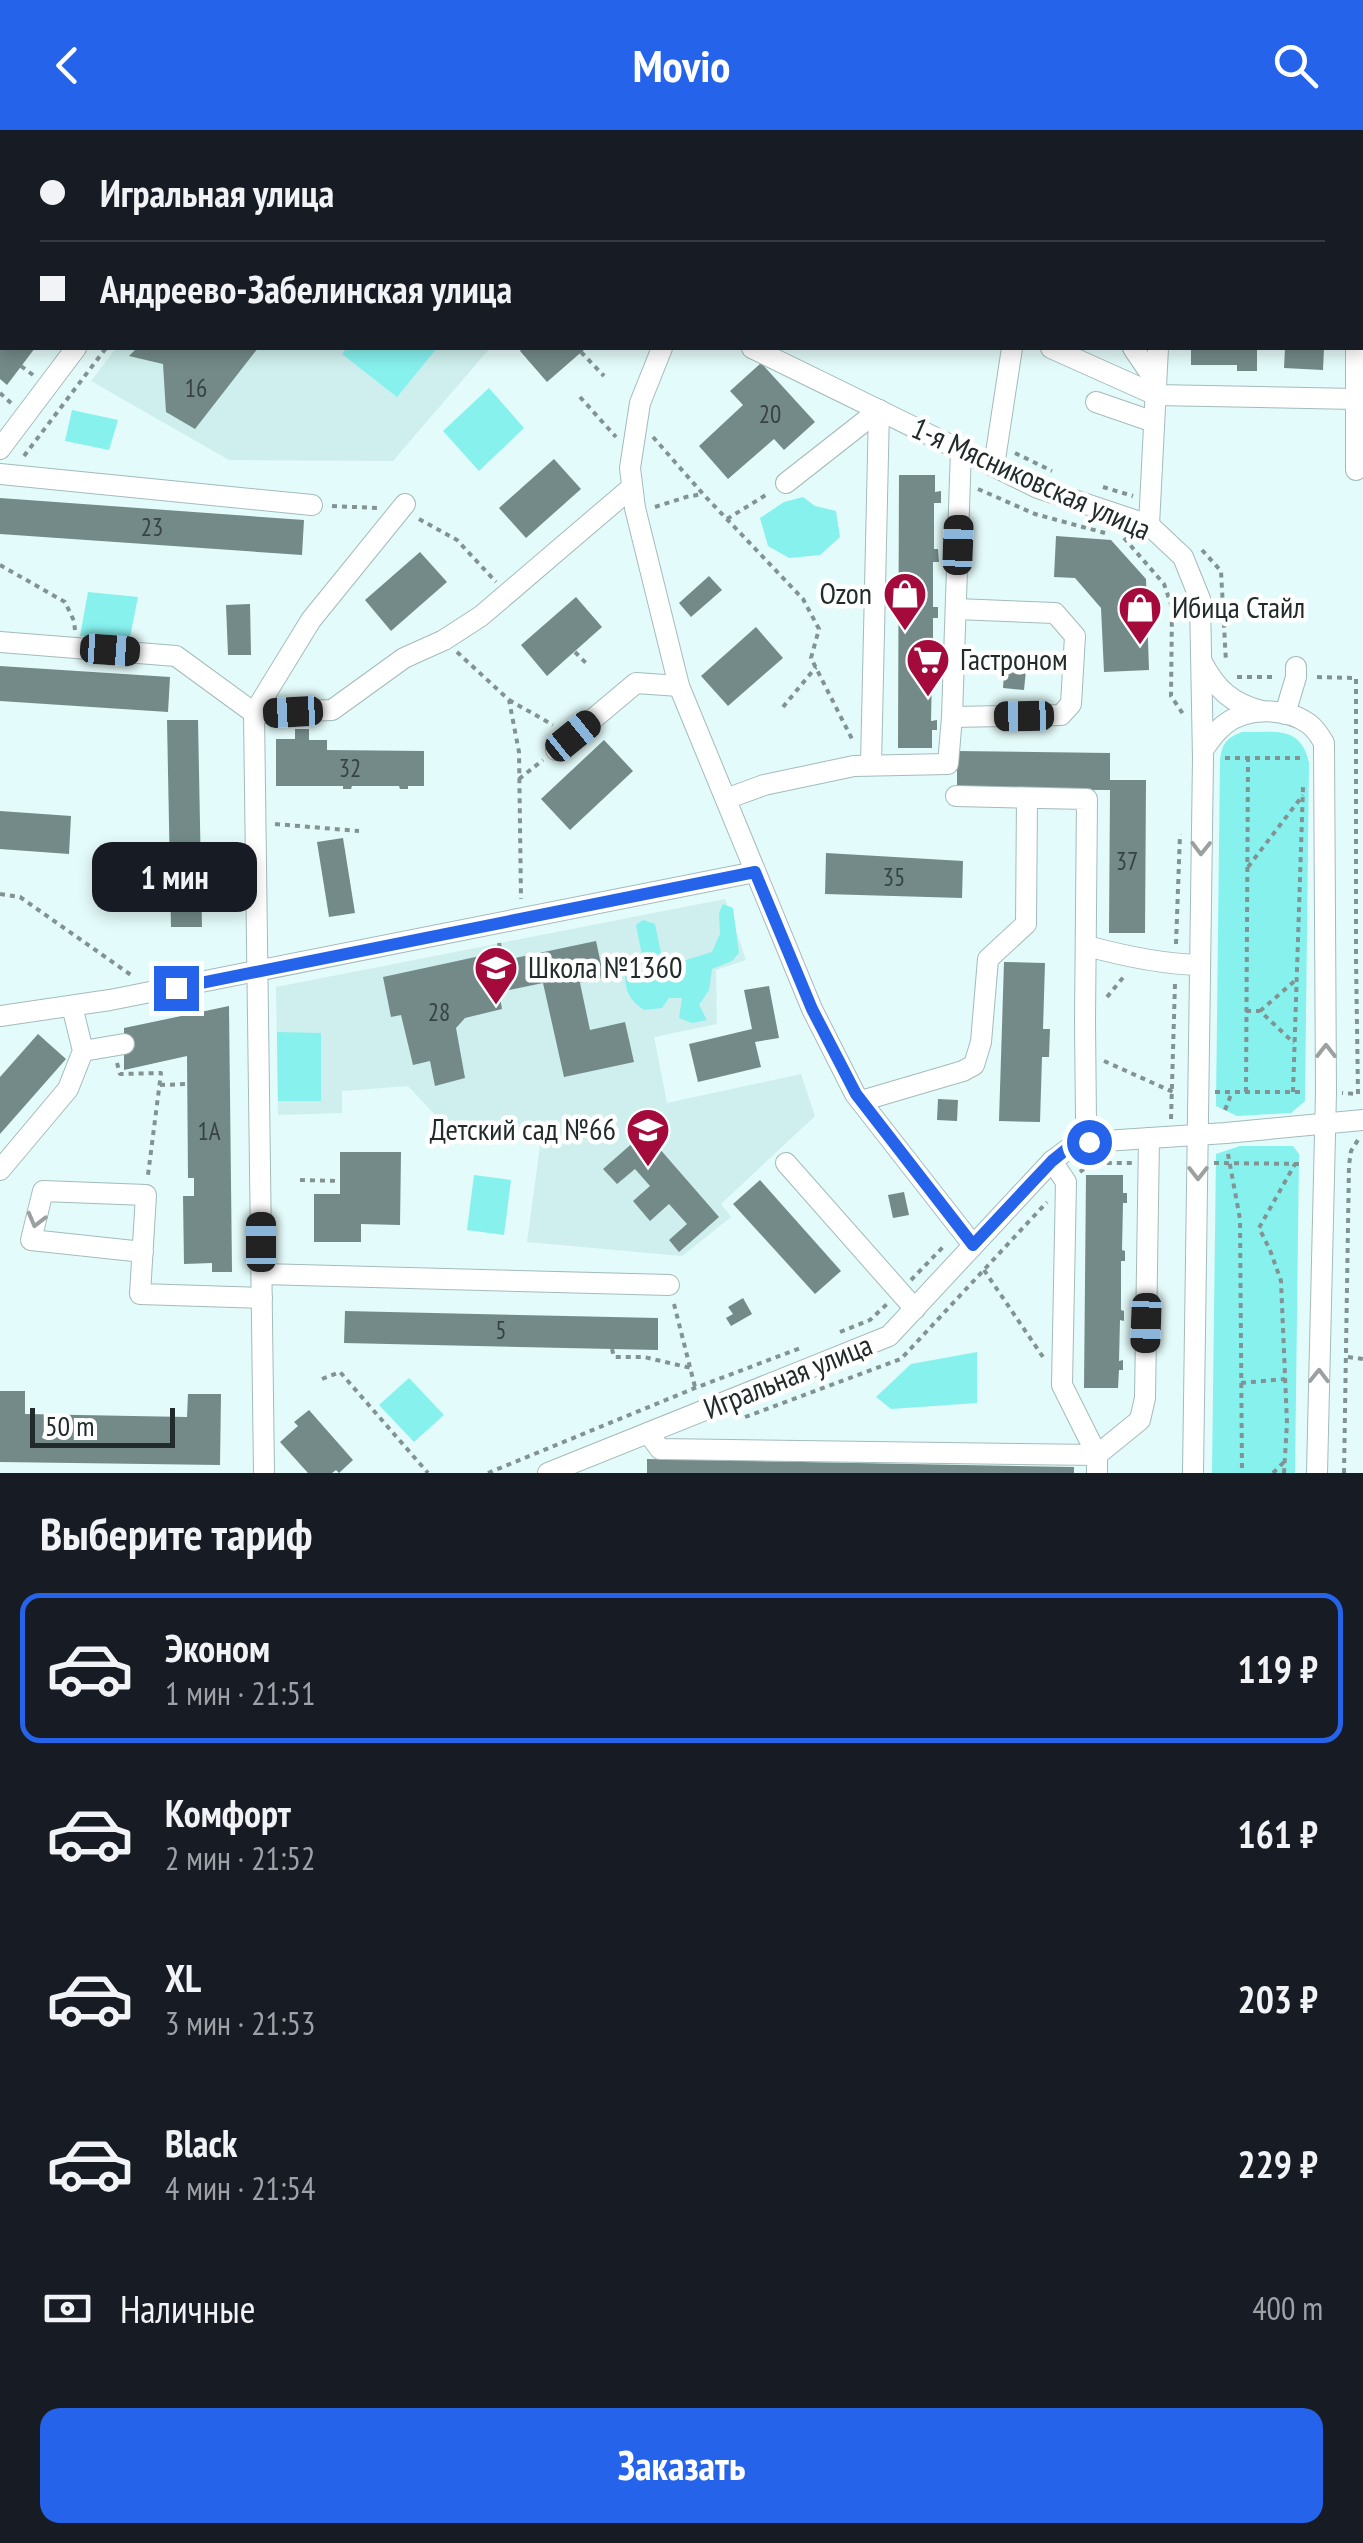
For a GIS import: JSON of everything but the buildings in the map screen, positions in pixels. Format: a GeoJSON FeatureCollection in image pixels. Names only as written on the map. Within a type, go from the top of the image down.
{"type":"FeatureCollection","features":[{"type":"Feature","properties":{"kind":"street"},"geometry":{"type":"LineString","coordinates":[[0,449],[74,350]]}},
{"type":"Feature","properties":{"kind":"street"},"geometry":{"type":"LineString","coordinates":[[661,350],[644,389],[630,468],[679,686],[812,1009],[861,1102],[966,1237]]}},
{"type":"Feature","properties":{"kind":"street","name":"1-я Мясниковская улица"},"geometry":{"type":"LineString","coordinates":[[756,350],[1038,488],[1149,525],[1183,557],[1200,599],[1202,750],[1194,1473]]}},
{"type":"Feature","properties":{"kind":"street"},"geometry":{"type":"LineString","coordinates":[[994,466],[1012,350]]}},
{"type":"Feature","properties":{"kind":"street"},"geometry":{"type":"LineString","coordinates":[[1057,350],[1156,388],[1355,399]]}},
{"type":"Feature","properties":{"kind":"street"},"geometry":{"type":"LineString","coordinates":[[1134,350],[1156,388]]}},
{"type":"Feature","properties":{"kind":"street"},"geometry":{"type":"LineString","coordinates":[[1149,525],[1158,350]]}},
{"type":"Feature","properties":{"kind":"street"},"geometry":{"type":"LineString","coordinates":[[1356,350],[1356,470]]}},
{"type":"Feature","properties":{"kind":"street"},"geometry":{"type":"LineString","coordinates":[[1096,402],[1154,422]]}},
{"type":"Feature","properties":{"kind":"street"},"geometry":{"type":"LineString","coordinates":[[786,483],[879,410]]}},
{"type":"Feature","properties":{"kind":"street"},"geometry":{"type":"LineString","coordinates":[[863,766],[879,410]]}},
{"type":"Feature","properties":{"kind":"street"},"geometry":{"type":"LineString","coordinates":[[726,799],[764,785],[863,766],[948,764],[960,449]]}},
{"type":"Feature","properties":{"kind":"street"},"geometry":{"type":"LineString","coordinates":[[4,476],[316,505]]}},
{"type":"Feature","properties":{"kind":"street"},"geometry":{"type":"LineString","coordinates":[[0,642],[176,656],[254,714],[332,710],[404,658],[444,640],[482,616],[634,497]]}},
{"type":"Feature","properties":{"kind":"street"},"geometry":{"type":"LineString","coordinates":[[264,1473],[254,714],[311,620],[403,506]]}},
{"type":"Feature","properties":{"kind":"street"},"geometry":{"type":"LineString","coordinates":[[952,717],[1061,715],[1071,704],[1075,636],[1055,613],[956,609]]}},
{"type":"Feature","properties":{"kind":"street"},"geometry":{"type":"LineString","coordinates":[[1201,661],[1213,683],[1232,700],[1308,722],[1324,744],[1324,1124],[1317,1473]]}},
{"type":"Feature","properties":{"kind":"street"},"geometry":{"type":"LineString","coordinates":[[1202,750],[1230,721],[1275,712],[1296,677],[1296,666]]}},
{"type":"Feature","properties":{"kind":"street"},"geometry":{"type":"LineString","coordinates":[[556,750],[636,683],[679,686]]}},
{"type":"Feature","properties":{"kind":"street"},"geometry":{"type":"LineString","coordinates":[[956,796],[1088,799],[1089,1142]]}},
{"type":"Feature","properties":{"kind":"street"},"geometry":{"type":"LineString","coordinates":[[861,1102],[974,1065],[981,1042],[988,959],[1026,924],[1026,798]]}},
{"type":"Feature","properties":{"kind":"street"},"geometry":{"type":"LineString","coordinates":[[0,1016],[259,971],[755,872]]}},
{"type":"Feature","properties":{"kind":"street"},"geometry":{"type":"LineString","coordinates":[[1087,946],[1139,959],[1199,965]]}},
{"type":"Feature","properties":{"kind":"street"},"geometry":{"type":"LineString","coordinates":[[0,1170],[68,1089],[83,1051],[72,1006]]}},
{"type":"Feature","properties":{"kind":"street"},"geometry":{"type":"LineString","coordinates":[[83,1051],[118,1045]]}},
{"type":"Feature","properties":{"kind":"street","name":"Игральная улица"},"geometry":{"type":"LineString","coordinates":[[570,1469],[648,1433],[889,1336],[916,1310],[966,1237],[1068,1148],[1089,1142],[1363,1120]]}},
{"type":"Feature","properties":{"kind":"street"},"geometry":{"type":"LineString","coordinates":[[648,1433],[660,1449],[1097,1464],[1140,1420],[1144,1398],[1149,1138]]}},
{"type":"Feature","properties":{"kind":"street"},"geometry":{"type":"LineString","coordinates":[[1052,1161],[1066,1182],[1062,1385],[1097,1464]]}},
{"type":"Feature","properties":{"kind":"street"},"geometry":{"type":"LineString","coordinates":[[786,1163],[916,1310]]}},
{"type":"Feature","properties":{"kind":"street"},"geometry":{"type":"LineString","coordinates":[[143,1252],[30,1240],[44,1191],[146,1194],[143,1252],[140,1294],[262,1298]]}},
{"type":"Feature","properties":{"kind":"street"},"geometry":{"type":"LineString","coordinates":[[262,1274],[669,1284]]}},
{"type":"Feature","properties":{"kind":"path"},"geometry":{"type":"LineString","coordinates":[[4,476],[104,350]]}},
{"type":"Feature","properties":{"kind":"path"},"geometry":{"type":"LineString","coordinates":[[581,352],[604,376]]}},
{"type":"Feature","properties":{"kind":"path"},"geometry":{"type":"LineString","coordinates":[[580,397],[632,455]]}},
{"type":"Feature","properties":{"kind":"path"},"geometry":{"type":"LineString","coordinates":[[637,418],[803,599],[819,629],[811,658],[863,766]]}},
{"type":"Feature","properties":{"kind":"path"},"geometry":{"type":"LineString","coordinates":[[960,481],[1035,514],[1106,533]]}},
{"type":"Feature","properties":{"kind":"path"},"geometry":{"type":"LineString","coordinates":[[726,518],[786,483]]}},
{"type":"Feature","properties":{"kind":"path"},"geometry":{"type":"LineString","coordinates":[[634,497],[660,507],[703,494]]}},
{"type":"Feature","properties":{"kind":"path"},"geometry":{"type":"LineString","coordinates":[[316,505],[403,506],[457,540],[508,595]]}},
{"type":"Feature","properties":{"kind":"path"},"geometry":{"type":"LineString","coordinates":[[1124,538],[1164,584],[1172,607],[1171,696],[1182,713],[1183,728]]}},
{"type":"Feature","properties":{"kind":"path"},"geometry":{"type":"LineString","coordinates":[[0,564],[65,602],[74,621],[77,648]]}},
{"type":"Feature","properties":{"kind":"path"},"geometry":{"type":"LineString","coordinates":[[444,640],[509,700],[573,736]]}},
{"type":"Feature","properties":{"kind":"path"},"geometry":{"type":"LineString","coordinates":[[575,652],[590,666]]}},
{"type":"Feature","properties":{"kind":"path"},"geometry":{"type":"LineString","coordinates":[[783,706],[816,667]]}},
{"type":"Feature","properties":{"kind":"path"},"geometry":{"type":"LineString","coordinates":[[1337,1093],[1358,1094],[1360,758],[1356,678]]}},
{"type":"Feature","properties":{"kind":"path"},"geometry":{"type":"LineString","coordinates":[[509,700],[519,752],[521,919]]}},
{"type":"Feature","properties":{"kind":"path"},"geometry":{"type":"LineString","coordinates":[[520,779],[556,750]]}},
{"type":"Feature","properties":{"kind":"path"},"geometry":{"type":"LineString","coordinates":[[1225,758],[1304,758]]}},
{"type":"Feature","properties":{"kind":"path"},"geometry":{"type":"LineString","coordinates":[[1246,1092],[1248,758]]}},
{"type":"Feature","properties":{"kind":"path"},"geometry":{"type":"LineString","coordinates":[[1293,1092],[1303,776]]}},
{"type":"Feature","properties":{"kind":"path"},"geometry":{"type":"LineString","coordinates":[[1248,868],[1302,794]]}},
{"type":"Feature","properties":{"kind":"path"},"geometry":{"type":"LineString","coordinates":[[256,822],[359,831]]}},
{"type":"Feature","properties":{"kind":"path"},"geometry":{"type":"LineString","coordinates":[[1171,1120],[1180,834]]}},
{"type":"Feature","properties":{"kind":"path"},"geometry":{"type":"LineString","coordinates":[[0,894],[20,897],[138,980]]}},
{"type":"Feature","properties":{"kind":"path"},"geometry":{"type":"LineString","coordinates":[[1107,996],[1139,959]]}},
{"type":"Feature","properties":{"kind":"path"},"geometry":{"type":"LineString","coordinates":[[1246,1011],[1260,1011],[1297,978]]}},
{"type":"Feature","properties":{"kind":"path"},"geometry":{"type":"LineString","coordinates":[[1260,1011],[1294,1044]]}},
{"type":"Feature","properties":{"kind":"path"},"geometry":{"type":"LineString","coordinates":[[118,1045],[120,1074],[161,1073],[146,1194]]}},
{"type":"Feature","properties":{"kind":"path"},"geometry":{"type":"LineString","coordinates":[[1086,1052],[1172,1092]]}},
{"type":"Feature","properties":{"kind":"path"},"geometry":{"type":"LineString","coordinates":[[160,1085],[187,1084]]}},
{"type":"Feature","properties":{"kind":"path"},"geometry":{"type":"LineString","coordinates":[[1215,1092],[1306,1092]]}},
{"type":"Feature","properties":{"kind":"path"},"geometry":{"type":"LineString","coordinates":[[1225,1110],[1232,1092]]}},
{"type":"Feature","properties":{"kind":"path"},"geometry":{"type":"LineString","coordinates":[[1344,1473],[1349,1165],[1351,1151],[1363,1135]]}},
{"type":"Feature","properties":{"kind":"path"},"geometry":{"type":"LineString","coordinates":[[1226,1149],[1240,1219],[1242,1473]]}},
{"type":"Feature","properties":{"kind":"path"},"geometry":{"type":"LineString","coordinates":[[1214,1163],[1304,1164]]}},
{"type":"Feature","properties":{"kind":"path"},"geometry":{"type":"LineString","coordinates":[[1284,1473],[1281,1281],[1259,1228],[1295,1164]]}},
{"type":"Feature","properties":{"kind":"path"},"geometry":{"type":"LineString","coordinates":[[300,1180],[340,1182]]}},
{"type":"Feature","properties":{"kind":"path"},"geometry":{"type":"LineString","coordinates":[[832,1336],[870,1320],[966,1237]]}},
{"type":"Feature","properties":{"kind":"path"},"geometry":{"type":"LineString","coordinates":[[984,1270],[1062,1385]]}},
{"type":"Feature","properties":{"kind":"path"},"geometry":{"type":"LineString","coordinates":[[669,1284],[703,1411]]}},
{"type":"Feature","properties":{"kind":"path"},"geometry":{"type":"LineString","coordinates":[[488,1473],[814,1343]]}},
{"type":"Feature","properties":{"kind":"path"},"geometry":{"type":"LineString","coordinates":[[612,1349],[614,1357],[644,1358],[690,1368]]}},
{"type":"Feature","properties":{"kind":"path"},"geometry":{"type":"LineString","coordinates":[[1346,1356],[1363,1359]]}},
{"type":"Feature","properties":{"kind":"path"},"geometry":{"type":"LineString","coordinates":[[322,1379],[340,1372],[428,1473]]}},
{"type":"Feature","properties":{"kind":"path"},"geometry":{"type":"LineString","coordinates":[[1241,1383],[1285,1379]]}},
{"type":"Feature","properties":{"kind":"path"},"geometry":{"type":"LineString","coordinates":[[1272,1473],[1286,1460]]}},
{"type":"Feature","properties":{"kind":"shaded area"},"geometry":{"type":"Polygon","coordinates":[[[114,350],[488,350],[393,461],[229,460],[91,381],[114,350]]]}},
{"type":"Feature","properties":{"kind":"shaded area"},"geometry":{"type":"Polygon","coordinates":[[[345,350],[435,350],[397,397],[342,354],[345,350]]]}},
{"type":"Feature","properties":{"kind":"shaded area"},"geometry":{"type":"Polygon","coordinates":[[[489,388],[524,428],[479,471],[443,431],[489,388]]]}},
{"type":"Feature","properties":{"kind":"shaded area"},"geometry":{"type":"Polygon","coordinates":[[[72,410],[118,420],[109,450],[65,441],[72,410]]]}},
{"type":"Feature","properties":{"kind":"shaded area"},"geometry":{"type":"Polygon","coordinates":[[[803,497],[815,506],[836,511],[840,537],[820,555],[789,558],[768,546],[760,518],[784,502],[803,497]]]}},
{"type":"Feature","properties":{"kind":"shaded area"},"geometry":{"type":"Polygon","coordinates":[[[88,592],[138,597],[129,642],[80,636],[88,592]]]}},
{"type":"Feature","properties":{"kind":"shaded area"},"geometry":{"type":"Polygon","coordinates":[[[1242,732],[1292,736],[1300,742],[1309,763],[1305,1101],[1291,1113],[1237,1116],[1216,1106],[1220,760],[1226,742],[1242,732]]]}},
{"type":"Feature","properties":{"kind":"shaded area","name":"Школа №1360"},"geometry":{"type":"Polygon","coordinates":[[[725,899],[746,960],[716,970],[717,1024],[654,1037],[667,1103],[801,1074],[815,1116],[721,1204],[731,1217],[682,1256],[527,1242],[542,1131],[452,1133],[408,1086],[342,1091],[342,1113],[278,1115],[276,987],[725,899]]]}},
{"type":"Feature","properties":{"kind":"shaded area"},"geometry":{"type":"Polygon","coordinates":[[[723,904],[733,908],[739,953],[732,961],[712,969],[709,990],[699,1005],[707,1020],[692,1023],[679,1018],[682,998],[669,998],[662,1008],[644,1010],[633,1001],[627,991],[625,965],[643,960],[636,925],[643,920],[655,924],[662,958],[686,960],[712,952],[720,934],[719,913],[723,904]]]}},
{"type":"Feature","properties":{"kind":"shaded area"},"geometry":{"type":"Polygon","coordinates":[[[277,1032],[321,1033],[321,1101],[278,1101],[277,1032]]]}},
{"type":"Feature","properties":{"kind":"shaded area"},"geometry":{"type":"Polygon","coordinates":[[[1240,1146],[1293,1146],[1299,1154],[1295,1473],[1212,1473],[1216,1154],[1240,1146]]]}},
{"type":"Feature","properties":{"kind":"shaded area"},"geometry":{"type":"Polygon","coordinates":[[[474,1175],[511,1180],[504,1235],[467,1230],[474,1175]]]}},
{"type":"Feature","properties":{"kind":"shaded area"},"geometry":{"type":"Polygon","coordinates":[[[977,1352],[977,1403],[891,1409],[876,1397],[911,1364],[977,1352]]]}},
{"type":"Feature","properties":{"kind":"shaded area"},"geometry":{"type":"Polygon","coordinates":[[[409,1378],[444,1415],[414,1442],[379,1405],[409,1378]]]}},
{"type":"Feature","properties":{"kind":"place","name":"Ozon"},"geometry":{"type":"Point","coordinates":[905,632]}},
{"type":"Feature","properties":{"kind":"place","name":"Ибица Стайл"},"geometry":{"type":"Point","coordinates":[1140,646]}},
{"type":"Feature","properties":{"kind":"place","name":"Гастроном"},"geometry":{"type":"Point","coordinates":[928,698]}},
{"type":"Feature","properties":{"kind":"place","name":"Школа №1360"},"geometry":{"type":"Point","coordinates":[496,1006]}},
{"type":"Feature","properties":{"kind":"place","name":"Детский сад №66"},"geometry":{"type":"Point","coordinates":[648,1168]}},
{"type":"Feature","properties":{"kind":"route"},"geometry":{"type":"LineString","coordinates":[[176,988],[755,872],[812,1009],[856,1094],[973,1245],[1052,1161],[1068,1148],[1089,1142]]}}]}
